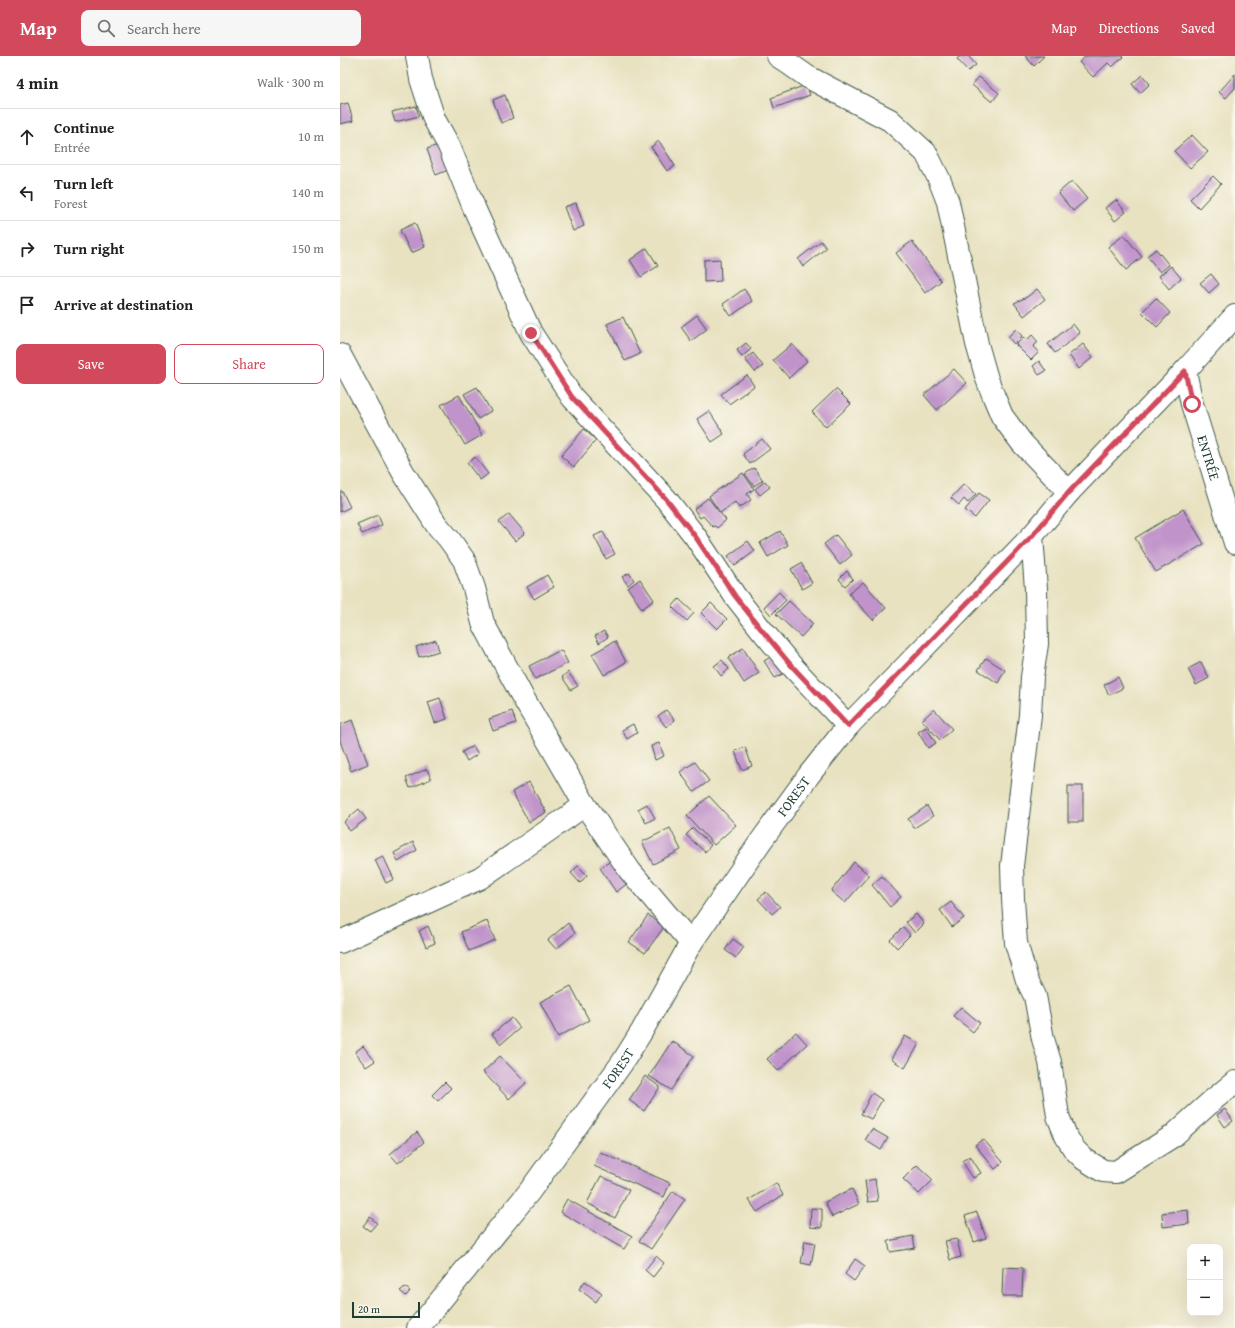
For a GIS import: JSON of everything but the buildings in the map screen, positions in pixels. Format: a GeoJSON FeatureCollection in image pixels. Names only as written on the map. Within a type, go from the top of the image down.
{"type":"FeatureCollection","features":[{"type":"Feature","properties":{"kind":"street"},"geometry":{"type":"LineString","coordinates":[[417,56],[434,119],[449,146],[499,264],[531,333],[572,397],[666,499],[695,536],[735,596],[761,629],[790,664],[848,726]]}},
{"type":"Feature","properties":{"kind":"street"},"geometry":{"type":"LineString","coordinates":[[778,56],[808,77],[890,120],[926,153],[939,179],[948,202],[977,344],[987,379],[1002,416],[1022,443],[1069,492]]}},
{"type":"Feature","properties":{"kind":"street","name":"FOREST"},"geometry":{"type":"LineString","coordinates":[[418,1328],[529,1192],[622,1063],[642,1031],[691,943],[761,841],[848,726],[1032,536],[1069,492],[1185,371],[1235,316]]}},
{"type":"Feature","properties":{"kind":"street"},"geometry":{"type":"LineString","coordinates":[[340,355],[402,472],[436,524],[464,560],[474,588],[483,623],[521,694],[585,804],[630,871],[691,943]]}},
{"type":"Feature","properties":{"kind":"street","name":"ENTRÉE"},"geometry":{"type":"LineString","coordinates":[[1185,371],[1192,404],[1235,543]]}},
{"type":"Feature","properties":{"kind":"street"},"geometry":{"type":"LineString","coordinates":[[1032,536],[1036,589],[1037,644],[1032,676],[1030,715],[1012,866],[1013,899],[1016,943],[1027,980],[1035,996],[1043,1039],[1050,1062],[1058,1116],[1066,1136],[1074,1149],[1084,1159],[1103,1171],[1116,1172],[1173,1136],[1235,1082]]}},
{"type":"Feature","properties":{"kind":"street"},"geometry":{"type":"LineString","coordinates":[[340,942],[480,878],[585,804]]}},
{"type":"Feature","properties":{"kind":"route"},"geometry":{"type":"LineString","coordinates":[[531,333],[572,397],[666,499],[695,536],[735,596],[761,629],[790,664],[848,726],[1032,536],[1069,492],[1185,371],[1192,404]]}}]}
